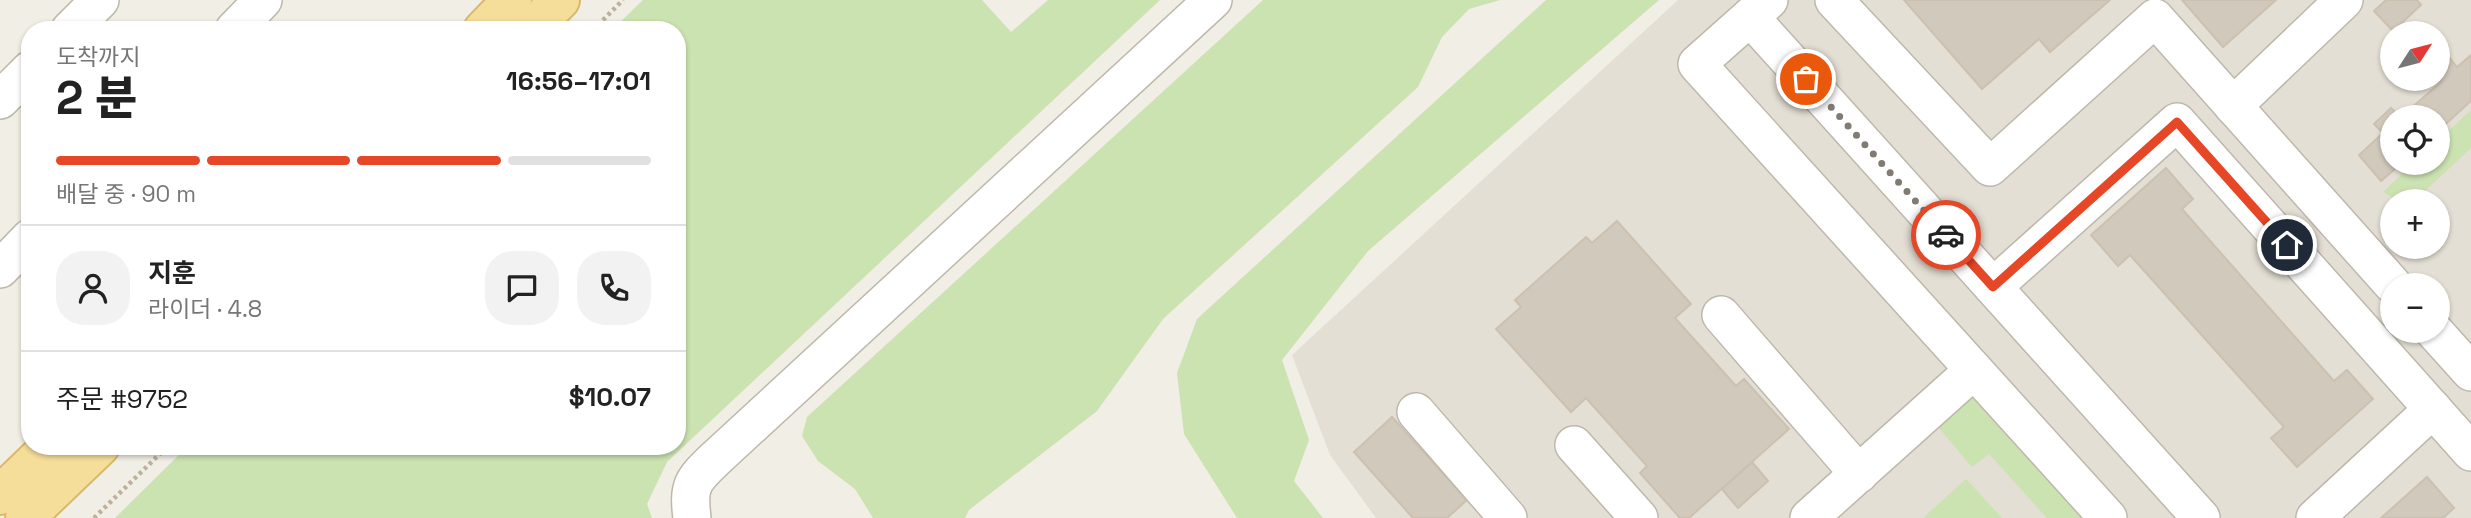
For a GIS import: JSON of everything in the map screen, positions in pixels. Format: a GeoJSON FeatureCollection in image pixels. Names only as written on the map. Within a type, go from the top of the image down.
{"type":"FeatureCollection","features":[{"type":"Feature","properties":{"kind":"main road"},"geometry":{"type":"LineString","coordinates":[[492,21],[512,0]]}},
{"type":"Feature","properties":{"kind":"main road"},"geometry":{"type":"LineString","coordinates":[[539,21],[560,0]]}},
{"type":"Feature","properties":{"kind":"main road"},"geometry":{"type":"LineString","coordinates":[[0,495],[42,455]]}},
{"type":"Feature","properties":{"kind":"main road"},"geometry":{"type":"LineString","coordinates":[[25,518],[91,455]]}},
{"type":"Feature","properties":{"kind":"lane"},"geometry":{"type":"LineString","coordinates":[[79,21],[100,0]]}},
{"type":"Feature","properties":{"kind":"lane"},"geometry":{"type":"LineString","coordinates":[[243,21],[263,0]]}},
{"type":"Feature","properties":{"kind":"lane"},"geometry":{"type":"LineString","coordinates":[[692,518],[690,503],[693,480],[707,466],[1213,0]]}},
{"type":"Feature","properties":{"kind":"lane"},"geometry":{"type":"LineString","coordinates":[[1834,0],[1990,167],[2155,19],[2382,273]]}},
{"type":"Feature","properties":{"kind":"lane"},"geometry":{"type":"LineString","coordinates":[[2233,106],[2344,0]]}},
{"type":"Feature","properties":{"kind":"lane"},"geometry":{"type":"LineString","coordinates":[[2108,518],[1697,64],[1759,9],[1993,287],[2201,518]]}},
{"type":"Feature","properties":{"kind":"lane"},"geometry":{"type":"LineString","coordinates":[[0,100],[21,79]]}},
{"type":"Feature","properties":{"kind":"lane"},"geometry":{"type":"LineString","coordinates":[[1993,287],[2177,122],[2471,452]]}},
{"type":"Feature","properties":{"kind":"lane"},"geometry":{"type":"LineString","coordinates":[[0,269],[21,247]]}},
{"type":"Feature","properties":{"kind":"lane"},"geometry":{"type":"LineString","coordinates":[[1721,315],[1859,474]]}},
{"type":"Feature","properties":{"kind":"lane"},"geometry":{"type":"LineString","coordinates":[[2445,343],[2471,372]]}},
{"type":"Feature","properties":{"kind":"lane"},"geometry":{"type":"LineString","coordinates":[[1809,518],[1974,370]]}},
{"type":"Feature","properties":{"kind":"lane"},"geometry":{"type":"LineString","coordinates":[[2315,518],[2433,409]]}},
{"type":"Feature","properties":{"kind":"lane"},"geometry":{"type":"LineString","coordinates":[[1416,412],[1508,518]]}},
{"type":"Feature","properties":{"kind":"lane"},"geometry":{"type":"LineString","coordinates":[[1574,445],[1639,518]]}},
{"type":"Feature","properties":{"kind":"path"},"geometry":{"type":"LineString","coordinates":[[602,21],[623,0]]}},
{"type":"Feature","properties":{"kind":"path"},"geometry":{"type":"LineString","coordinates":[[94,518],[158,455]]}},
{"type":"Feature","properties":{"kind":"shaded area"},"geometry":{"type":"Polygon","coordinates":[[[1678,0],[2471,0],[2471,518],[1376,518],[1330,455],[1292,355],[1678,0]]]}},
{"type":"Feature","properties":{"kind":"green space"},"geometry":{"type":"Polygon","coordinates":[[[643,0],[982,0],[1011,32],[1048,0],[1160,0],[686,444],[686,21],[621,21],[643,0]]]}},
{"type":"Feature","properties":{"kind":"green space"},"geometry":{"type":"Polygon","coordinates":[[[1263,0],[1500,0],[1469,9],[1442,37],[1418,87],[1163,319],[1097,411],[969,510],[965,518],[873,518],[855,489],[818,461],[802,436],[807,417],[1263,0]]]}},
{"type":"Feature","properties":{"kind":"green space"},"geometry":{"type":"Polygon","coordinates":[[[1546,0],[1659,0],[1368,251],[1282,360],[1309,440],[1294,481],[1323,518],[1237,518],[1184,434],[1177,373],[1197,319],[1546,0]]]}},
{"type":"Feature","properties":{"kind":"green space"},"geometry":{"type":"Polygon","coordinates":[[[2471,110],[2471,148],[2450,168],[2450,130],[2471,110]]]}},
{"type":"Feature","properties":{"kind":"green space"},"geometry":{"type":"Polygon","coordinates":[[[2401,175],[2442,175],[2427,189],[2386,189],[2401,175]]]}},
{"type":"Feature","properties":{"kind":"green space"},"geometry":{"type":"Polygon","coordinates":[[[1972,389],[2092,518],[2047,518],[1989,454],[1972,467],[1932,420],[1972,389]]]}},
{"type":"Feature","properties":{"kind":"green space"},"geometry":{"type":"Polygon","coordinates":[[[179,455],[674,455],[667,462],[647,504],[652,518],[115,518],[179,455]]]}},
{"type":"Feature","properties":{"kind":"green space"},"geometry":{"type":"Polygon","coordinates":[[[1966,479],[2002,518],[1923,518],[1966,479]]]}},
{"type":"Feature","properties":{"kind":"building"},"geometry":{"type":"Polygon","coordinates":[[[1904,0],[2110,0],[2050,52],[2039,39],[1982,89],[1904,0]]]}},
{"type":"Feature","properties":{"kind":"building"},"geometry":{"type":"Polygon","coordinates":[[[2182,0],[2276,0],[2223,47],[2182,0]]]}},
{"type":"Feature","properties":{"kind":"building"},"geometry":{"type":"Polygon","coordinates":[[[2386,0],[2417,0],[2421,5],[2404,21],[2384,21],[2374,11],[2386,0]]]}},
{"type":"Feature","properties":{"kind":"building"},"geometry":{"type":"Polygon","coordinates":[[[2471,55],[2471,101],[2450,120],[2450,105],[2415,105],[2431,91],[2450,91],[2450,58],[2457,67],[2471,55]]]}},
{"type":"Feature","properties":{"kind":"building"},"geometry":{"type":"Polygon","coordinates":[[[2380,118],[2380,130],[2374,124],[2380,118]]]}},
{"type":"Feature","properties":{"kind":"building"},"geometry":{"type":"Polygon","coordinates":[[[2380,136],[2380,175],[2388,175],[2381,181],[2359,155],[2380,136]]]}},
{"type":"Feature","properties":{"kind":"building"},"geometry":{"type":"Polygon","coordinates":[[[2166,168],[2193,199],[2182,209],[2334,381],[2347,370],[2373,399],[2297,467],[2271,438],[2284,427],[2130,255],[2118,266],[2091,235],[2166,168]]]}},
{"type":"Feature","properties":{"kind":"building"},"geometry":{"type":"Polygon","coordinates":[[[1617,221],[1691,304],[1675,318],[1736,386],[1744,379],[1789,429],[1689,518],[1680,518],[1640,473],[1647,466],[1586,398],[1571,412],[1496,329],[1521,307],[1515,300],[1586,237],[1592,243],[1617,221]]]}},
{"type":"Feature","properties":{"kind":"building"},"geometry":{"type":"Polygon","coordinates":[[[1392,417],[1467,500],[1447,518],[1413,518],[1354,452],[1392,417]]]}},
{"type":"Feature","properties":{"kind":"building"},"geometry":{"type":"Polygon","coordinates":[[[1752,462],[1768,481],[1738,508],[1722,489],[1752,462]]]}},
{"type":"Feature","properties":{"kind":"building"},"geometry":{"type":"Polygon","coordinates":[[[2427,477],[2454,508],[2443,518],[2381,518],[2427,477]]]}},
{"type":"Feature","properties":{"kind":"way so far"},"geometry":{"type":"LineString","coordinates":[[1806,79],[1946,235]]}},
{"type":"Feature","properties":{"kind":"route"},"geometry":{"type":"LineString","coordinates":[[1946,235],[1993,287],[2177,122],[2287,245]]}}]}
